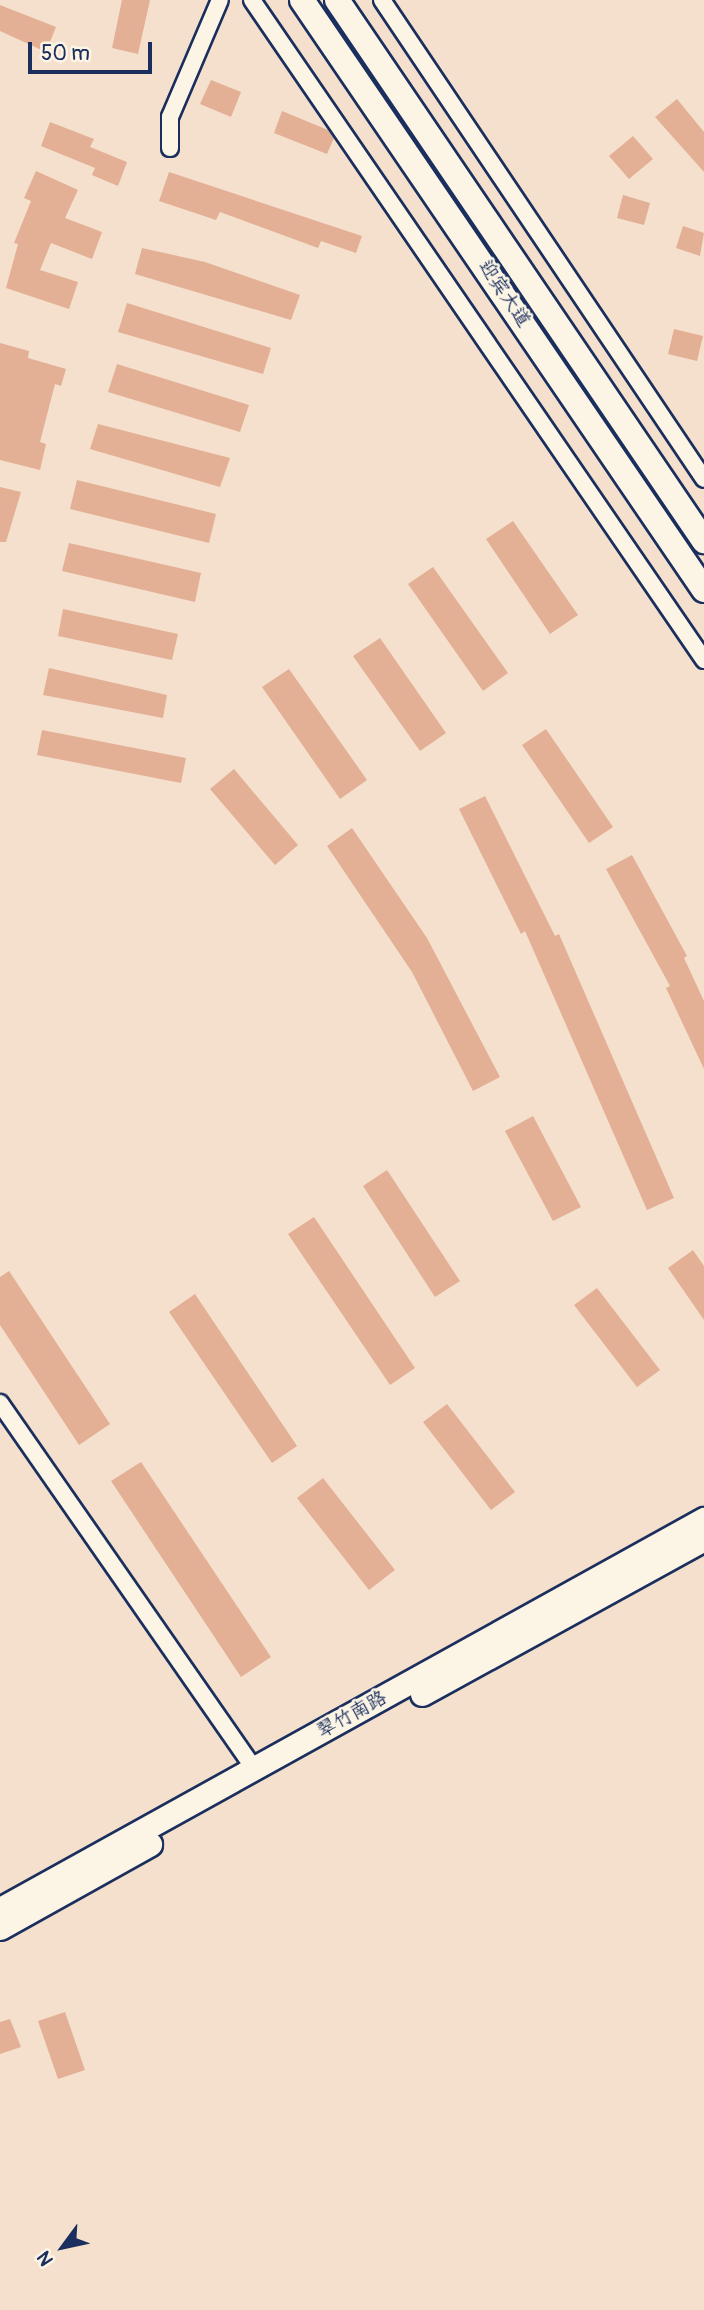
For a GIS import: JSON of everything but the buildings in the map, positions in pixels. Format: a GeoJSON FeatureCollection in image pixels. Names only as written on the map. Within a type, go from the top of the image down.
{"type":"FeatureCollection","features":[{"type":"Feature","properties":{"kind":"main road","name":"迎宾大道"},"geometry":{"type":"LineString","coordinates":[[302,0],[704,590]]}},
{"type":"Feature","properties":{"kind":"main road","name":"迎宾大道"},"geometry":{"type":"LineString","coordinates":[[337,0],[704,541]]}},
{"type":"Feature","properties":{"kind":"main road","name":"翠竹南路"},"geometry":{"type":"LineString","coordinates":[[0,1909],[704,1519]]}},
{"type":"Feature","properties":{"kind":"main road","name":"翠竹南路"},"geometry":{"type":"LineString","coordinates":[[0,1928],[704,1539]]}},
{"type":"Feature","properties":{"kind":"street"},"geometry":{"type":"LineString","coordinates":[[170,148],[170,117],[220,0]]}},
{"type":"Feature","properties":{"kind":"street"},"geometry":{"type":"LineString","coordinates":[[252,0],[704,660]]}},
{"type":"Feature","properties":{"kind":"street"},"geometry":{"type":"LineString","coordinates":[[383,0],[704,479]]}},
{"type":"Feature","properties":{"kind":"street"},"geometry":{"type":"LineString","coordinates":[[0,1403],[254,1769]]}}]}
